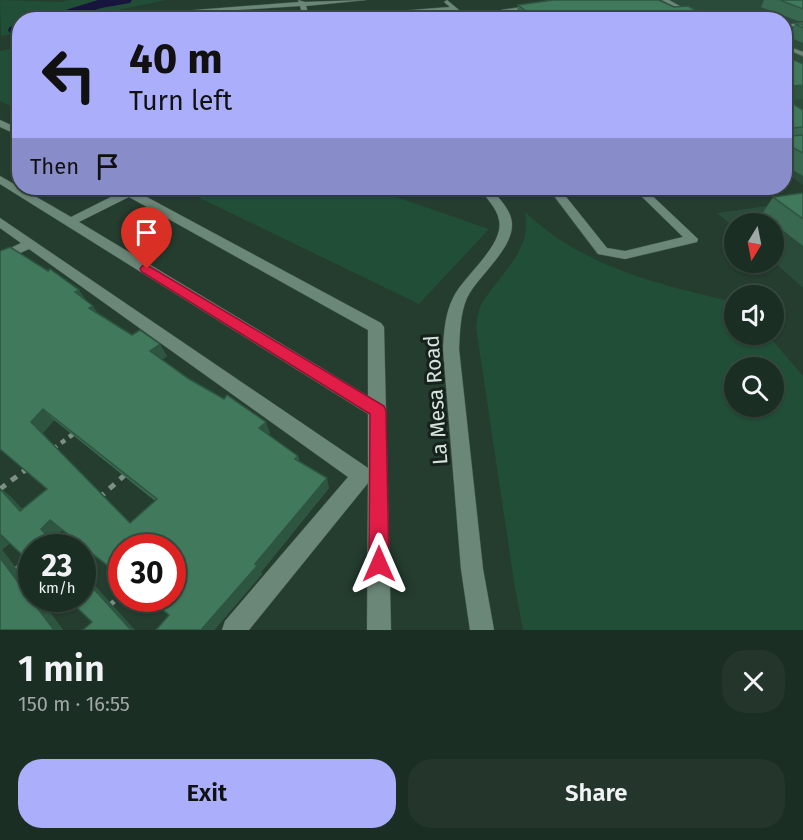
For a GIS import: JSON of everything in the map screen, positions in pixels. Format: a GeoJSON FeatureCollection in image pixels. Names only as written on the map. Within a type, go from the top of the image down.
{"type":"FeatureCollection","features":[{"type":"Feature","properties":{"kind":"street"},"geometry":{"type":"LineString","coordinates":[[182,12],[230,4],[363,0]]}},
{"type":"Feature","properties":{"kind":"street"},"geometry":{"type":"LineString","coordinates":[[445,0],[458,12]]}},
{"type":"Feature","properties":{"kind":"street"},"geometry":{"type":"LineString","coordinates":[[665,0],[687,12]]}},
{"type":"Feature","properties":{"kind":"street"},"geometry":{"type":"LineString","coordinates":[[159,12],[160,8],[172,4]]}},
{"type":"Feature","properties":{"kind":"street"},"geometry":{"type":"LineString","coordinates":[[501,12],[549,5]]}},
{"type":"Feature","properties":{"kind":"street"},"geometry":{"type":"LineString","coordinates":[[414,12],[454,9]]}},
{"type":"Feature","properties":{"kind":"street"},"geometry":{"type":"LineString","coordinates":[[26,195],[378,411]]}},
{"type":"Feature","properties":{"kind":"street"},"geometry":{"type":"LineString","coordinates":[[69,222],[117,195]]}},
{"type":"Feature","properties":{"kind":"street"},"geometry":{"type":"LineString","coordinates":[[135,195],[376,327],[379,630]]}},
{"type":"Feature","properties":{"kind":"street","name":"La Mesa Road"},"geometry":{"type":"LineString","coordinates":[[482,630],[472,569],[451,349],[454,318],[460,297],[501,242],[507,226],[504,215],[490,195]]}},
{"type":"Feature","properties":{"kind":"street"},"geometry":{"type":"LineString","coordinates":[[559,195],[603,251],[625,255],[692,239],[645,195]]}},
{"type":"Feature","properties":{"kind":"street"},"geometry":{"type":"LineString","coordinates":[[0,222],[362,475],[234,630]]}},
{"type":"Feature","properties":{"kind":"street"},"geometry":{"type":"LineString","coordinates":[[0,258],[30,243]]}},
{"type":"Feature","properties":{"kind":"lane"},"geometry":{"type":"LineString","coordinates":[[654,1],[665,0]]}},
{"type":"Feature","properties":{"kind":"lane"},"geometry":{"type":"LineString","coordinates":[[524,12],[541,9]]}},
{"type":"Feature","properties":{"kind":"path"},"geometry":{"type":"LineString","coordinates":[[46,455],[83,427]]}},
{"type":"Feature","properties":{"kind":"path"},"geometry":{"type":"LineString","coordinates":[[0,489],[37,462]]}},
{"type":"Feature","properties":{"kind":"path"},"geometry":{"type":"LineString","coordinates":[[96,501],[132,469]]}},
{"type":"Feature","properties":{"kind":"path"},"geometry":{"type":"LineString","coordinates":[[8,576],[18,568]]}},
{"type":"Feature","properties":{"kind":"shaded area"},"geometry":{"type":"Polygon","coordinates":[[[0,0],[62,2],[69,0],[166,0],[109,12],[12,12],[12,34],[1,36],[0,0]]]}},
{"type":"Feature","properties":{"kind":"shaded area"},"geometry":{"type":"Polygon","coordinates":[[[650,0],[803,0],[803,185],[792,177],[792,12],[508,12],[650,0]]]}},
{"type":"Feature","properties":{"kind":"shaded area"},"geometry":{"type":"Polygon","coordinates":[[[12,49],[12,107],[0,101],[0,51],[12,49]]]}},
{"type":"Feature","properties":{"kind":"shaded area"},"geometry":{"type":"Polygon","coordinates":[[[193,195],[390,195],[489,229],[419,304],[193,195]]]}},
{"type":"Feature","properties":{"kind":"shaded area"},"geometry":{"type":"Polygon","coordinates":[[[803,201],[803,288],[784,271],[784,213],[724,213],[724,219],[717,213],[803,201]]]}},
{"type":"Feature","properties":{"kind":"shaded area"},"geometry":{"type":"Polygon","coordinates":[[[525,212],[547,231],[596,260],[649,280],[724,300],[724,345],[777,345],[803,376],[803,630],[523,630],[476,327],[481,305],[513,262],[524,239],[525,212]]]}},
{"type":"Feature","properties":{"kind":"building"},"geometry":{"type":"Polygon","coordinates":[[[553,0],[659,0],[674,7],[688,6],[699,12],[527,12],[518,5],[553,0]]]}},
{"type":"Feature","properties":{"kind":"building"},"geometry":{"type":"Polygon","coordinates":[[[780,0],[803,0],[803,9],[780,0]]]}},
{"type":"Feature","properties":{"kind":"building"},"geometry":{"type":"Polygon","coordinates":[[[792,59],[803,64],[803,85],[792,86],[792,59]]]}},
{"type":"Feature","properties":{"kind":"building"},"geometry":{"type":"Polygon","coordinates":[[[792,103],[803,110],[803,127],[793,128],[792,136],[792,103]]]}},
{"type":"Feature","properties":{"kind":"building"},"geometry":{"type":"Polygon","coordinates":[[[803,135],[803,153],[792,147],[792,136],[803,135]]]}},
{"type":"Feature","properties":{"kind":"building"},"geometry":{"type":"Polygon","coordinates":[[[803,193],[803,219],[773,197],[803,193]]]}},
{"type":"Feature","properties":{"kind":"building"},"geometry":{"type":"Polygon","coordinates":[[[10,247],[48,271],[50,269],[79,290],[75,292],[93,306],[89,308],[132,335],[140,330],[160,344],[150,351],[189,379],[224,399],[227,395],[266,422],[259,428],[298,456],[295,459],[327,478],[255,564],[257,566],[201,630],[156,630],[169,615],[165,612],[186,612],[186,534],[108,534],[108,566],[96,556],[96,534],[68,534],[50,520],[41,529],[45,534],[18,534],[18,551],[0,534],[0,489],[20,511],[47,489],[0,449],[0,251],[10,247]],[[43,409],[31,422],[130,523],[157,499],[43,409]]]}},
{"type":"Feature","properties":{"kind":"building"},"geometry":{"type":"Polygon","coordinates":[[[0,558],[18,582],[18,612],[40,612],[54,630],[0,630],[0,558]]]}},
{"type":"Feature","properties":{"kind":"building"},"geometry":{"type":"Polygon","coordinates":[[[96,591],[108,605],[108,612],[115,612],[131,630],[83,630],[92,622],[82,612],[96,612],[96,591]]]}},
{"type":"Feature","properties":{"kind":"waterway"},"geometry":{"type":"LineString","coordinates":[[74,12],[99,4],[125,0]]}},
{"type":"Feature","properties":{"kind":"route"},"geometry":{"type":"LineString","coordinates":[[147,269],[378,411],[379,564]]}}]}
